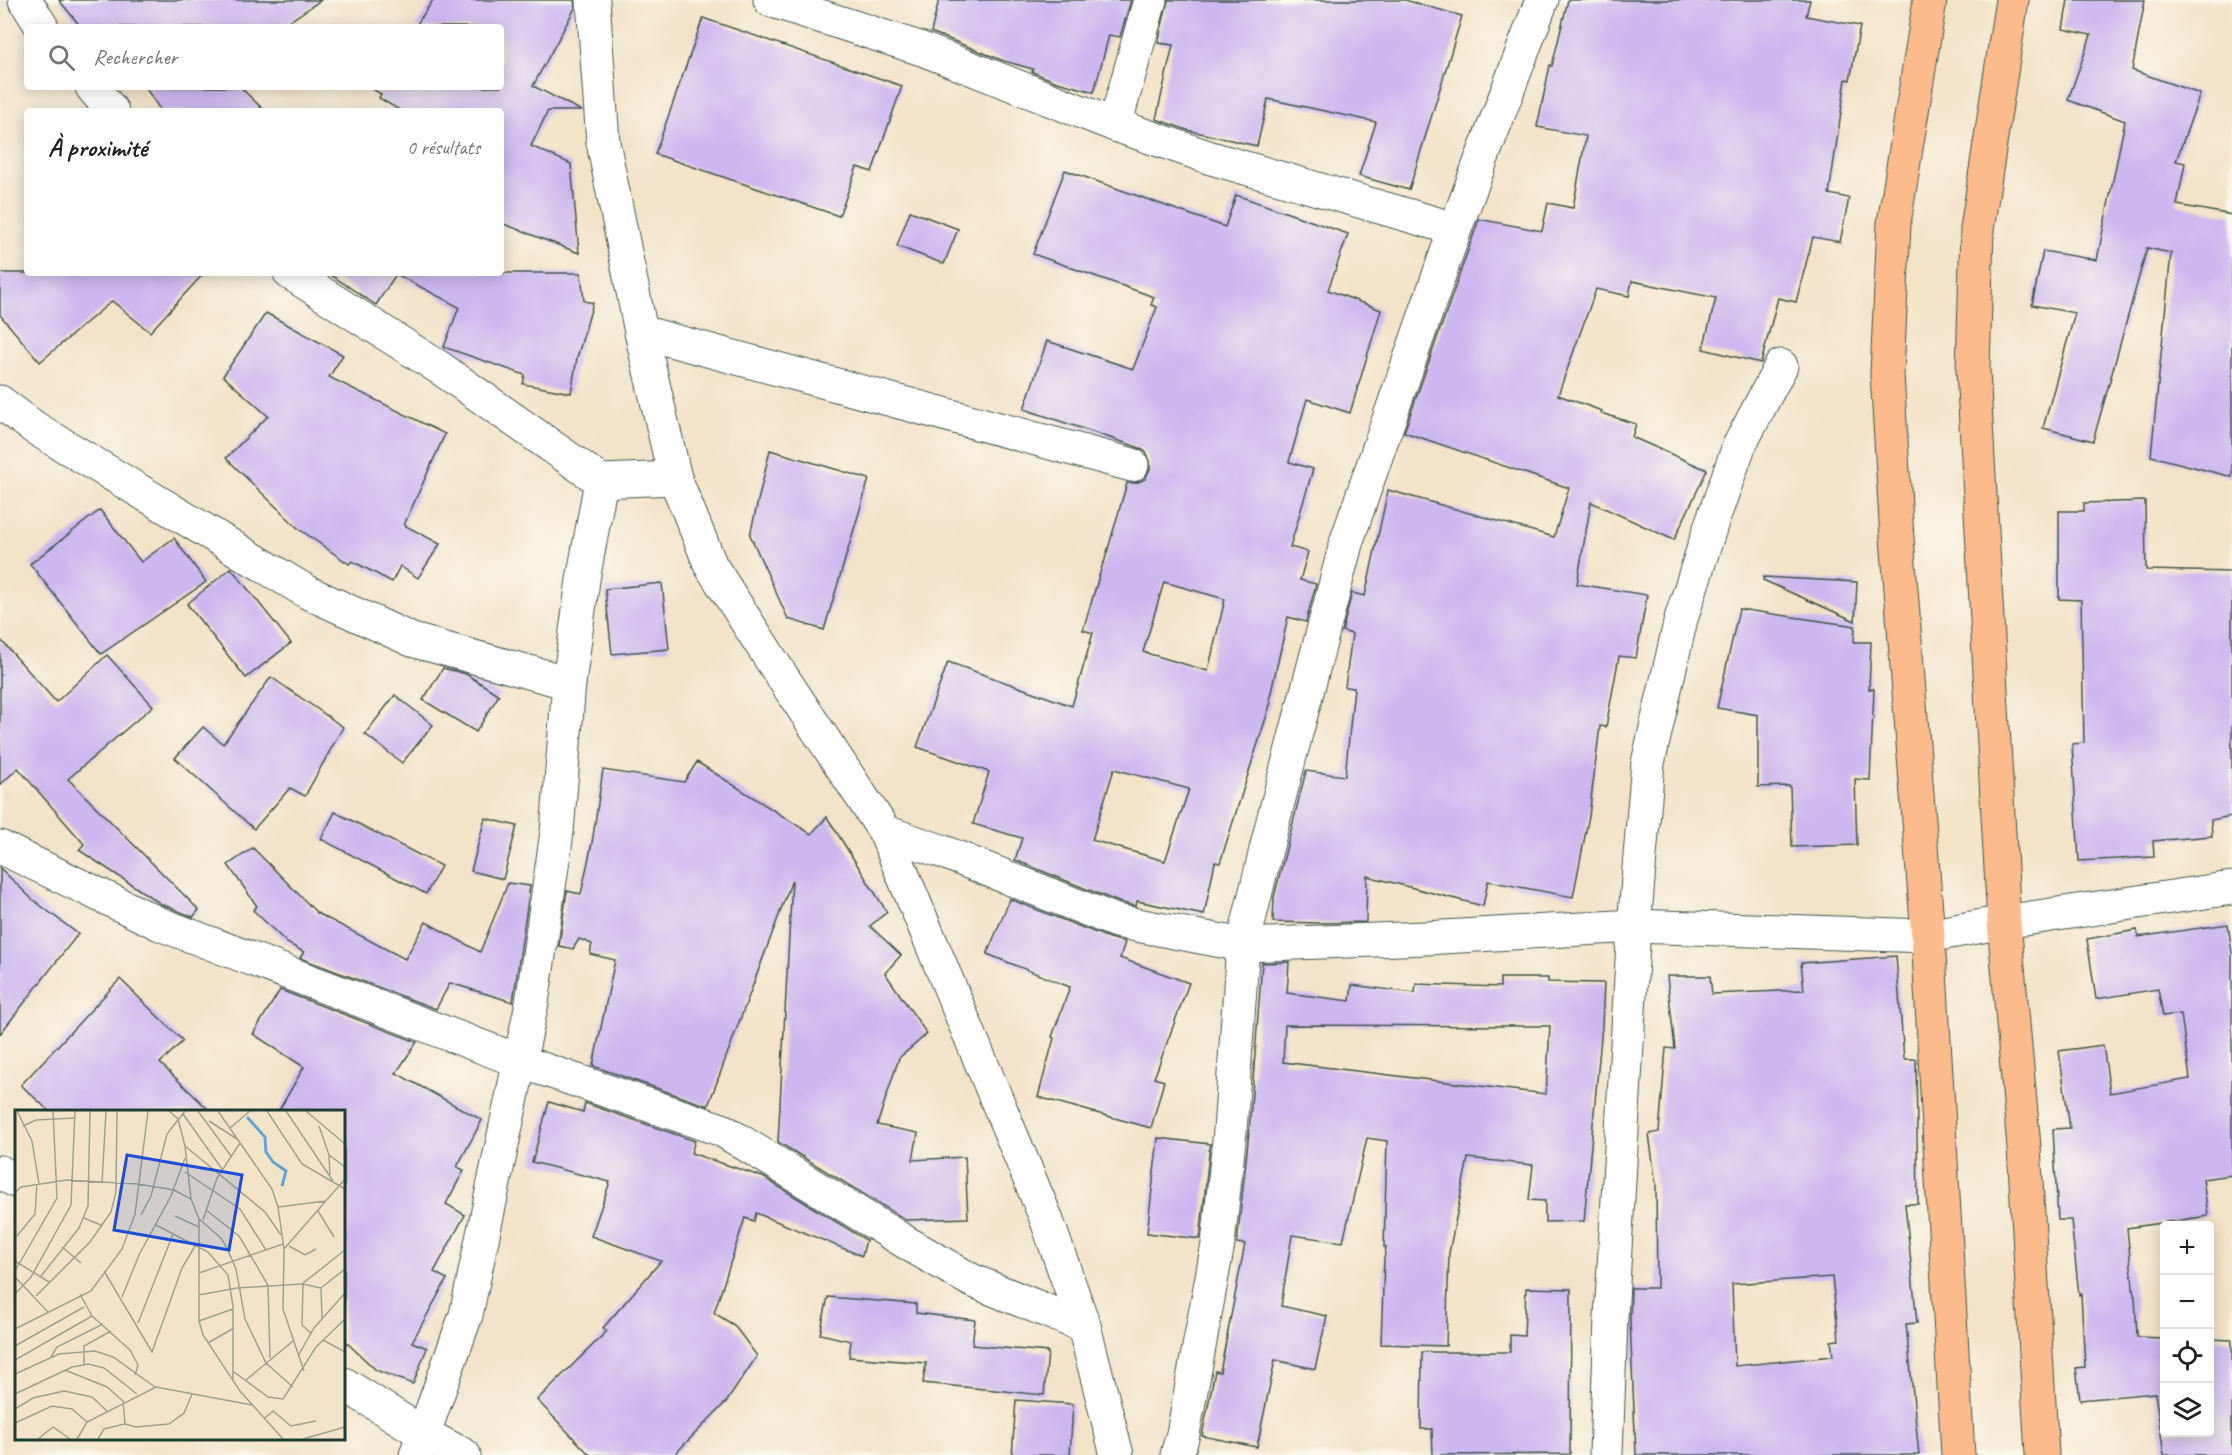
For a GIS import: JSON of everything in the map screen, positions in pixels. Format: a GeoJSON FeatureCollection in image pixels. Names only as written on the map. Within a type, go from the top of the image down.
{"type":"FeatureCollection","features":[{"type":"Feature","properties":{"kind":"main road"},"geometry":{"type":"LineString","coordinates":[[1930,0],[1894,224],[1887,374],[1897,538],[1928,936],[1958,1455]]}},
{"type":"Feature","properties":{"kind":"main road"},"geometry":{"type":"LineString","coordinates":[[2012,0],[1977,229],[1973,370],[2004,922],[2024,1147],[2042,1455]]}},
{"type":"Feature","properties":{"kind":"street"},"geometry":{"type":"LineString","coordinates":[[25,0],[40,24]]}},
{"type":"Feature","properties":{"kind":"street"},"geometry":{"type":"LineString","coordinates":[[593,0],[603,142],[675,478],[711,566],[885,832],[1046,1218],[1084,1326],[1117,1455]]}},
{"type":"Feature","properties":{"kind":"street"},"geometry":{"type":"LineString","coordinates":[[770,0],[922,49],[1115,125],[1211,158],[1455,229]]}},
{"type":"Feature","properties":{"kind":"street"},"geometry":{"type":"LineString","coordinates":[[1115,125],[1150,0]]}},
{"type":"Feature","properties":{"kind":"street"},"geometry":{"type":"LineString","coordinates":[[1177,1455],[1218,1244],[1230,1131],[1243,945],[1276,809],[1347,540],[1455,229],[1542,0]]}},
{"type":"Feature","properties":{"kind":"street"},"geometry":{"type":"LineString","coordinates":[[94,90],[110,108]]}},
{"type":"Feature","properties":{"kind":"street"},"geometry":{"type":"LineString","coordinates":[[295,276],[440,368],[601,481],[675,478]]}},
{"type":"Feature","properties":{"kind":"street"},"geometry":{"type":"LineString","coordinates":[[642,332],[1132,465]]}},
{"type":"Feature","properties":{"kind":"street"},"geometry":{"type":"LineString","coordinates":[[1606,1455],[1611,1317],[1634,926],[1648,763],[1681,619],[1712,522],[1739,447],[1781,366]]}},
{"type":"Feature","properties":{"kind":"street"},"geometry":{"type":"LineString","coordinates":[[0,402],[35,428],[309,593],[412,640],[569,683]]}},
{"type":"Feature","properties":{"kind":"street"},"geometry":{"type":"LineString","coordinates":[[420,1444],[466,1315],[532,1003],[557,832],[569,683],[582,580],[601,481]]}},
{"type":"Feature","properties":{"kind":"street"},"geometry":{"type":"LineString","coordinates":[[885,832],[941,851],[1116,921],[1243,945],[1426,938],[1634,926],[1928,936],[2004,922],[2232,888]]}},
{"type":"Feature","properties":{"kind":"street"},"geometry":{"type":"LineString","coordinates":[[0,847],[160,924],[519,1061],[722,1130],[972,1280],[1084,1326]]}},
{"type":"Feature","properties":{"kind":"street"},"geometry":{"type":"LineString","coordinates":[[0,1172],[15,1180]]}},
{"type":"Feature","properties":{"kind":"street"},"geometry":{"type":"LineString","coordinates":[[345,1385],[420,1444],[464,1455]]}},
{"type":"Feature","properties":{"kind":"building"},"geometry":{"type":"Polygon","coordinates":[[[59,0],[321,0],[285,24],[79,24],[59,0]]]}},
{"type":"Feature","properties":{"kind":"building"},"geometry":{"type":"Polygon","coordinates":[[[433,0],[574,0],[575,8],[533,86],[582,111],[548,111],[531,146],[571,164],[579,253],[504,224],[504,108],[396,108],[379,98],[381,94],[374,90],[504,90],[504,24],[417,24],[433,0]]]}},
{"type":"Feature","properties":{"kind":"building"},"geometry":{"type":"Polygon","coordinates":[[[939,0],[1131,0],[1120,37],[1109,35],[1094,92],[1057,82],[1032,72],[1033,69],[1004,61],[931,32],[939,0]]]}},
{"type":"Feature","properties":{"kind":"building"},"geometry":{"type":"Polygon","coordinates":[[[1168,0],[1405,0],[1462,16],[1409,190],[1359,176],[1376,122],[1268,99],[1257,146],[1187,130],[1156,119],[1173,45],[1158,43],[1168,0]]]}},
{"type":"Feature","properties":{"kind":"building"},"geometry":{"type":"Polygon","coordinates":[[[1568,0],[1810,0],[1806,16],[1860,26],[1850,80],[1846,79],[1829,194],[1849,198],[1840,242],[1813,237],[1796,302],[1778,298],[1761,363],[1703,349],[1716,298],[1632,281],[1629,296],[1596,289],[1558,395],[1602,411],[1601,413],[1636,424],[1632,437],[1707,470],[1674,540],[1591,502],[1577,584],[1647,595],[1636,658],[1619,656],[1606,727],[1600,726],[1589,816],[1573,897],[1488,881],[1483,906],[1367,876],[1366,922],[1273,922],[1274,897],[1306,771],[1345,776],[1354,688],[1345,687],[1352,634],[1342,631],[1352,593],[1365,596],[1388,490],[1554,537],[1569,488],[1404,432],[1479,219],[1542,231],[1548,203],[1573,208],[1586,136],[1537,127],[1550,65],[1552,66],[1568,0]]]}},
{"type":"Feature","properties":{"kind":"building"},"geometry":{"type":"Polygon","coordinates":[[[2068,0],[2145,0],[2132,70],[2200,94],[2176,161],[2185,163],[2177,205],[2232,215],[2232,477],[2151,456],[2171,253],[2147,248],[2093,441],[2043,428],[2075,313],[2032,305],[2043,251],[2097,260],[2125,121],[2068,100],[2091,35],[2063,29],[2068,0]]]}},
{"type":"Feature","properties":{"kind":"building"},"geometry":{"type":"Polygon","coordinates":[[[703,18],[902,86],[872,172],[857,167],[839,216],[655,154],[703,18]]]}},
{"type":"Feature","properties":{"kind":"building"},"geometry":{"type":"Polygon","coordinates":[[[147,90],[243,90],[262,108],[159,108],[147,90]]]}},
{"type":"Feature","properties":{"kind":"building"},"geometry":{"type":"Polygon","coordinates":[[[1065,170],[1225,227],[1236,195],[1348,234],[1328,290],[1381,310],[1350,413],[1307,399],[1289,462],[1313,469],[1290,547],[1308,552],[1300,580],[1316,584],[1306,622],[1288,617],[1269,701],[1271,702],[1220,863],[1215,862],[1204,915],[1137,901],[1136,906],[1121,903],[1015,860],[1022,838],[973,824],[989,772],[917,747],[948,662],[1072,706],[1093,633],[1083,630],[1127,483],[1136,483],[1145,479],[1150,469],[1150,461],[1146,452],[1137,447],[1024,409],[1047,341],[1133,369],[1157,307],[1151,305],[1154,297],[1033,254],[1065,170]],[[1164,582],[1143,652],[1208,671],[1225,599],[1164,582]],[[1114,769],[1092,840],[1165,861],[1189,789],[1114,769]]]}},
{"type":"Feature","properties":{"kind":"building"},"geometry":{"type":"Polygon","coordinates":[[[910,211],[958,229],[944,264],[897,246],[910,211]]]}},
{"type":"Feature","properties":{"kind":"building"},"geometry":{"type":"Polygon","coordinates":[[[0,273],[24,273],[24,276],[201,276],[150,332],[112,301],[40,362],[0,315],[0,273]]]}},
{"type":"Feature","properties":{"kind":"building"},"geometry":{"type":"Polygon","coordinates":[[[581,273],[584,301],[593,303],[577,358],[571,393],[523,384],[525,375],[444,347],[459,307],[400,276],[581,273]]]}},
{"type":"Feature","properties":{"kind":"building"},"geometry":{"type":"Polygon","coordinates":[[[332,276],[395,276],[376,305],[332,276]]]}},
{"type":"Feature","properties":{"kind":"building"},"geometry":{"type":"Polygon","coordinates":[[[266,313],[343,355],[329,377],[445,434],[404,525],[440,544],[418,578],[400,566],[392,582],[352,561],[349,564],[299,529],[226,458],[268,416],[223,376],[266,313]]]}},
{"type":"Feature","properties":{"kind":"building"},"geometry":{"type":"Polygon","coordinates":[[[770,450],[869,479],[824,630],[788,619],[750,535],[770,450]]]}},
{"type":"Feature","properties":{"kind":"building"},"geometry":{"type":"Polygon","coordinates":[[[2145,501],[2146,570],[2232,572],[2232,816],[2211,820],[2212,836],[2153,841],[2154,857],[2079,861],[2072,744],[2084,743],[2081,600],[2059,599],[2059,511],[2084,511],[2084,503],[2145,501]]]}},
{"type":"Feature","properties":{"kind":"building"},"geometry":{"type":"Polygon","coordinates":[[[100,510],[141,562],[174,538],[206,582],[101,654],[30,564],[100,510]]]}},
{"type":"Feature","properties":{"kind":"building"},"geometry":{"type":"Polygon","coordinates":[[[231,568],[291,643],[246,678],[187,604],[231,568]]]}},
{"type":"Feature","properties":{"kind":"building"},"geometry":{"type":"Polygon","coordinates":[[[1764,577],[1857,582],[1855,621],[1763,580],[1764,577]]]}},
{"type":"Feature","properties":{"kind":"building"},"geometry":{"type":"Polygon","coordinates":[[[662,583],[669,649],[612,654],[605,589],[662,583]]]}},
{"type":"Feature","properties":{"kind":"building"},"geometry":{"type":"Polygon","coordinates":[[[1739,609],[1855,626],[1854,642],[1871,642],[1869,689],[1874,689],[1870,780],[1855,779],[1857,845],[1792,847],[1790,786],[1758,787],[1758,715],[1717,708],[1739,609]]]}},
{"type":"Feature","properties":{"kind":"building"},"geometry":{"type":"Polygon","coordinates":[[[0,639],[56,702],[107,655],[153,706],[68,779],[199,910],[193,917],[161,904],[79,850],[84,844],[18,768],[0,785],[0,639]]]}},
{"type":"Feature","properties":{"kind":"building"},"geometry":{"type":"Polygon","coordinates":[[[443,668],[466,674],[499,695],[476,732],[423,700],[443,668]]]}},
{"type":"Feature","properties":{"kind":"building"},"geometry":{"type":"Polygon","coordinates":[[[271,677],[343,727],[305,796],[290,788],[254,829],[175,758],[203,727],[223,744],[271,677]]]}},
{"type":"Feature","properties":{"kind":"building"},"geometry":{"type":"Polygon","coordinates":[[[395,695],[433,725],[402,763],[365,734],[395,695]]]}},
{"type":"Feature","properties":{"kind":"building"},"geometry":{"type":"Polygon","coordinates":[[[697,762],[811,834],[827,817],[887,912],[870,926],[901,955],[885,973],[927,1034],[899,1058],[877,1125],[918,1133],[913,1160],[965,1157],[968,1218],[906,1220],[778,1142],[792,880],[708,1106],[593,1066],[615,960],[590,954],[592,944],[579,939],[573,949],[559,946],[567,891],[581,894],[592,843],[603,770],[684,782],[697,762]]]}},
{"type":"Feature","properties":{"kind":"building"},"geometry":{"type":"Polygon","coordinates":[[[335,812],[441,866],[426,894],[321,839],[335,812]]]}},
{"type":"Feature","properties":{"kind":"building"},"geometry":{"type":"Polygon","coordinates":[[[485,818],[517,826],[503,879],[471,871],[485,818]]]}},
{"type":"Feature","properties":{"kind":"building"},"geometry":{"type":"Polygon","coordinates":[[[253,848],[317,913],[405,959],[426,922],[480,952],[508,883],[530,886],[513,1002],[450,983],[436,1009],[300,958],[304,952],[287,943],[253,910],[257,906],[228,865],[253,848]]]}},
{"type":"Feature","properties":{"kind":"building"},"geometry":{"type":"Polygon","coordinates":[[[0,868],[32,899],[78,934],[0,1034],[0,868]]]}},
{"type":"Feature","properties":{"kind":"building"},"geometry":{"type":"Polygon","coordinates":[[[1010,899],[1109,938],[1125,942],[1120,958],[1189,983],[1154,1078],[1164,1081],[1151,1128],[1038,1097],[1054,1038],[1052,1037],[1070,987],[987,954],[1010,899]]]}},
{"type":"Feature","properties":{"kind":"building"},"geometry":{"type":"Polygon","coordinates":[[[2228,924],[2232,953],[2232,1175],[2203,1179],[2208,1216],[2160,1221],[2160,1223],[2127,1228],[2137,1337],[2160,1338],[2160,1427],[2155,1393],[2080,1400],[2076,1368],[2085,1367],[2081,1294],[2079,1295],[2071,1220],[2058,1220],[2053,1129],[2070,1128],[2059,1051],[2103,1045],[2110,1093],[2190,1079],[2181,1014],[2163,1016],[2158,989],[2096,999],[2087,939],[2137,930],[2138,937],[2228,924]]]}},
{"type":"Feature","properties":{"kind":"building"},"geometry":{"type":"Polygon","coordinates":[[[1896,956],[1904,1059],[1916,1059],[1918,1204],[1905,1204],[1917,1323],[1906,1324],[1919,1455],[1636,1455],[1630,1320],[1631,1288],[1657,1288],[1656,1185],[1649,1134],[1659,1132],[1666,1048],[1675,1049],[1667,976],[1710,976],[1712,994],[1804,990],[1801,963],[1896,956]],[[1832,1277],[1732,1284],[1735,1366],[1833,1356],[1831,1341],[1839,1340],[1832,1277]]]}},
{"type":"Feature","properties":{"kind":"building"},"geometry":{"type":"Polygon","coordinates":[[[1289,962],[1287,993],[1350,1001],[1352,985],[1415,993],[1416,984],[1500,987],[1500,978],[1548,978],[1548,982],[1604,983],[1584,1221],[1545,1222],[1545,1201],[1529,1200],[1533,1165],[1468,1158],[1449,1253],[1446,1346],[1381,1344],[1386,1247],[1384,1247],[1387,1141],[1367,1138],[1343,1242],[1292,1235],[1281,1306],[1327,1316],[1315,1369],[1275,1360],[1257,1447],[1202,1436],[1215,1371],[1220,1372],[1245,1244],[1237,1243],[1249,1132],[1262,963],[1289,962]],[[1285,1025],[1283,1062],[1546,1094],[1550,1026],[1285,1025]]]}},
{"type":"Feature","properties":{"kind":"building"},"geometry":{"type":"Polygon","coordinates":[[[120,979],[183,1041],[160,1063],[209,1110],[48,1110],[21,1085],[120,979]]]}},
{"type":"Feature","properties":{"kind":"building"},"geometry":{"type":"Polygon","coordinates":[[[280,990],[417,1042],[396,1073],[482,1120],[457,1167],[464,1170],[446,1204],[465,1215],[434,1272],[447,1279],[412,1342],[427,1348],[413,1384],[376,1370],[345,1341],[345,1110],[279,1110],[304,1067],[253,1034],[280,990]]]}},
{"type":"Feature","properties":{"kind":"building"},"geometry":{"type":"Polygon","coordinates":[[[549,1102],[583,1112],[585,1103],[695,1141],[691,1153],[763,1177],[866,1240],[862,1256],[756,1213],[754,1221],[745,1218],[714,1313],[734,1325],[757,1356],[727,1401],[674,1455],[590,1455],[537,1400],[607,1331],[603,1328],[661,1261],[591,1236],[610,1182],[532,1162],[549,1102]]]}},
{"type":"Feature","properties":{"kind":"building"},"geometry":{"type":"Polygon","coordinates":[[[1158,1138],[1210,1144],[1200,1239],[1147,1233],[1158,1138]]]}},
{"type":"Feature","properties":{"kind":"building"},"geometry":{"type":"Polygon","coordinates":[[[1526,1288],[1571,1289],[1570,1454],[1433,1455],[1432,1429],[1421,1429],[1422,1352],[1510,1352],[1510,1335],[1524,1336],[1526,1288]]]}},
{"type":"Feature","properties":{"kind":"building"},"geometry":{"type":"Polygon","coordinates":[[[828,1297],[916,1304],[916,1313],[975,1320],[972,1345],[1048,1352],[1044,1395],[923,1383],[926,1363],[849,1357],[851,1341],[820,1334],[828,1297]]]}},
{"type":"Feature","properties":{"kind":"building"},"geometry":{"type":"Polygon","coordinates":[[[2214,1339],[2232,1340],[2232,1455],[2164,1455],[2161,1437],[2214,1437],[2214,1339]]]}},
{"type":"Feature","properties":{"kind":"building"},"geometry":{"type":"Polygon","coordinates":[[[1016,1400],[1073,1404],[1070,1455],[1012,1455],[1016,1400]]]}}]}
